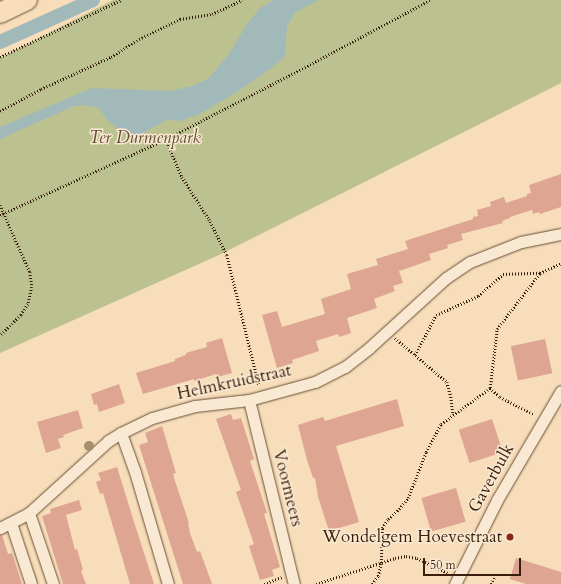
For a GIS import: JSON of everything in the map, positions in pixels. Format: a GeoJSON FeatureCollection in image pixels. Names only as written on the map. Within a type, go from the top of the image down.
{"type":"FeatureCollection","features":[{"type":"Feature","properties":{"kind":"highway"},"geometry":{"type":"LineString","coordinates":[[0,13],[28,0]]}},
{"type":"Feature","properties":{"kind":"street","name":"Helmkruidstraat"},"geometry":{"type":"LineString","coordinates":[[0,528],[29,513],[103,445],[121,433],[152,418],[195,406],[249,400],[315,382],[345,367],[369,348],[446,278],[470,262],[497,250],[533,239],[561,234]]}},
{"type":"Feature","properties":{"kind":"street","name":"Gaverbulk"},"geometry":{"type":"LineString","coordinates":[[456,581],[497,500],[561,391]]}},
{"type":"Feature","properties":{"kind":"street","name":"Voormeers"},"geometry":{"type":"LineString","coordinates":[[249,400],[293,579]]}},
{"type":"Feature","properties":{"kind":"street"},"geometry":{"type":"LineString","coordinates":[[121,433],[135,472],[168,584]]}},
{"type":"Feature","properties":{"kind":"street"},"geometry":{"type":"LineString","coordinates":[[29,513],[53,584]]}},
{"type":"Feature","properties":{"kind":"street"},"geometry":{"type":"LineString","coordinates":[[11,523],[31,584]]}},
{"type":"Feature","properties":{"kind":"path"},"geometry":{"type":"LineString","coordinates":[[0,58],[121,0]]}},
{"type":"Feature","properties":{"kind":"path"},"geometry":{"type":"LineString","coordinates":[[0,111],[41,89],[111,57],[139,39],[180,19],[212,14],[242,0]]}},
{"type":"Feature","properties":{"kind":"path"},"geometry":{"type":"LineString","coordinates":[[0,215],[166,139],[294,73],[430,0]]}},
{"type":"Feature","properties":{"kind":"path"},"geometry":{"type":"LineString","coordinates":[[166,139],[182,177],[209,219],[227,255],[262,397]]}},
{"type":"Feature","properties":{"kind":"path"},"geometry":{"type":"LineString","coordinates":[[0,205],[30,272],[32,287],[28,304],[20,315],[0,336]]}},
{"type":"Feature","properties":{"kind":"path"},"geometry":{"type":"LineString","coordinates":[[415,355],[436,315],[478,296],[503,274],[540,273],[561,263]]}},
{"type":"Feature","properties":{"kind":"path"},"geometry":{"type":"LineString","coordinates":[[372,584],[378,576],[381,563],[382,528],[388,519],[408,498],[426,452],[441,424],[490,388],[497,329],[540,273]]}},
{"type":"Feature","properties":{"kind":"path"},"geometry":{"type":"LineString","coordinates":[[388,331],[447,382],[453,415]]}},
{"type":"Feature","properties":{"kind":"path"},"geometry":{"type":"LineString","coordinates":[[490,388],[500,397],[544,418]]}},
{"type":"Feature","properties":{"kind":"path"},"geometry":{"type":"LineString","coordinates":[[316,584],[406,556],[417,558],[456,581]]}},
{"type":"Feature","properties":{"kind":"path"},"geometry":{"type":"LineString","coordinates":[[491,584],[495,576]]}},
{"type":"Feature","properties":{"kind":"path"},"geometry":{"type":"LineString","coordinates":[[264,584],[293,579]]}},
{"type":"Feature","properties":{"kind":"green space","name":"Ter Durmenpark"},"geometry":{"type":"Polygon","coordinates":[[[113,0],[561,0],[561,83],[219,255],[0,353],[0,58],[113,0]]]}},
{"type":"Feature","properties":{"kind":"water"},"geometry":{"type":"Polygon","coordinates":[[[274,0],[318,0],[296,12],[287,26],[285,56],[273,67],[237,92],[200,114],[180,121],[167,120],[134,138],[124,134],[107,120],[99,108],[85,105],[74,106],[0,139],[0,127],[92,88],[170,91],[192,86],[208,79],[229,54],[247,24],[260,8],[274,0]]]}},
{"type":"Feature","properties":{"kind":"building"},"geometry":{"type":"Polygon","coordinates":[[[561,174],[561,207],[540,214],[539,212],[533,214],[532,210],[510,217],[502,221],[503,223],[461,234],[463,240],[447,245],[448,248],[429,254],[431,260],[399,271],[403,283],[393,286],[395,291],[374,299],[377,308],[347,318],[351,333],[339,337],[338,334],[316,341],[319,351],[292,360],[293,363],[277,368],[262,315],[277,311],[282,327],[325,314],[321,299],[351,289],[347,274],[378,265],[376,259],[408,249],[405,241],[473,219],[473,217],[478,216],[477,210],[491,206],[490,202],[504,197],[506,203],[527,196],[527,194],[531,193],[529,185],[561,174]]]}},
{"type":"Feature","properties":{"kind":"building"},"geometry":{"type":"Polygon","coordinates":[[[222,338],[232,373],[217,377],[216,374],[194,381],[194,379],[143,394],[136,373],[175,361],[175,359],[186,355],[186,353],[207,347],[206,343],[222,338]]]}},
{"type":"Feature","properties":{"kind":"building"},"geometry":{"type":"Polygon","coordinates":[[[545,339],[552,373],[518,381],[511,346],[545,339]]]}},
{"type":"Feature","properties":{"kind":"building"},"geometry":{"type":"Polygon","coordinates":[[[119,384],[125,403],[99,412],[97,404],[94,405],[91,394],[119,384]]]}},
{"type":"Feature","properties":{"kind":"building"},"geometry":{"type":"Polygon","coordinates":[[[397,399],[404,426],[336,446],[359,522],[329,531],[318,497],[315,478],[313,478],[307,460],[298,425],[323,417],[325,421],[397,399]]]}},
{"type":"Feature","properties":{"kind":"building"},"geometry":{"type":"Polygon","coordinates":[[[78,410],[83,428],[63,435],[64,437],[58,439],[61,448],[46,453],[37,422],[78,410]]]}},
{"type":"Feature","properties":{"kind":"building"},"geometry":{"type":"Polygon","coordinates":[[[231,414],[233,420],[241,418],[254,459],[250,461],[267,513],[264,514],[280,567],[272,570],[274,576],[260,580],[249,546],[254,544],[236,492],[241,490],[216,419],[231,414]]]}},
{"type":"Feature","properties":{"kind":"building"},"geometry":{"type":"Polygon","coordinates":[[[492,419],[503,452],[470,463],[459,430],[492,419]]]}},
{"type":"Feature","properties":{"kind":"building"},"geometry":{"type":"Polygon","coordinates":[[[162,426],[176,473],[173,474],[189,523],[190,533],[197,552],[200,551],[212,584],[183,584],[139,445],[148,442],[145,433],[162,426]]]}},
{"type":"Feature","properties":{"kind":"building"},"geometry":{"type":"Polygon","coordinates":[[[117,467],[154,584],[130,584],[103,493],[100,494],[96,482],[101,480],[98,473],[117,467]]]}},
{"type":"Feature","properties":{"kind":"building"},"geometry":{"type":"Polygon","coordinates":[[[456,488],[466,522],[431,532],[421,498],[456,488]]]}},
{"type":"Feature","properties":{"kind":"building"},"geometry":{"type":"Polygon","coordinates":[[[79,500],[82,510],[66,515],[86,584],[63,584],[42,516],[51,513],[50,509],[79,500]]]}},
{"type":"Feature","properties":{"kind":"building"},"geometry":{"type":"Polygon","coordinates":[[[0,535],[2,535],[8,554],[12,553],[22,584],[0,584],[0,535]]]}},
{"type":"Feature","properties":{"kind":"building"},"geometry":{"type":"Polygon","coordinates":[[[516,558],[561,572],[561,584],[526,584],[510,579],[516,558]]]}},
{"type":"Feature","properties":{"kind":"waterway"},"geometry":{"type":"LineString","coordinates":[[0,42],[93,0]]}},
{"type":"Feature","properties":{"kind":"place","name":"Wondelgem Hoevestraat"},"geometry":{"type":"Point","coordinates":[510,537]}}]}
